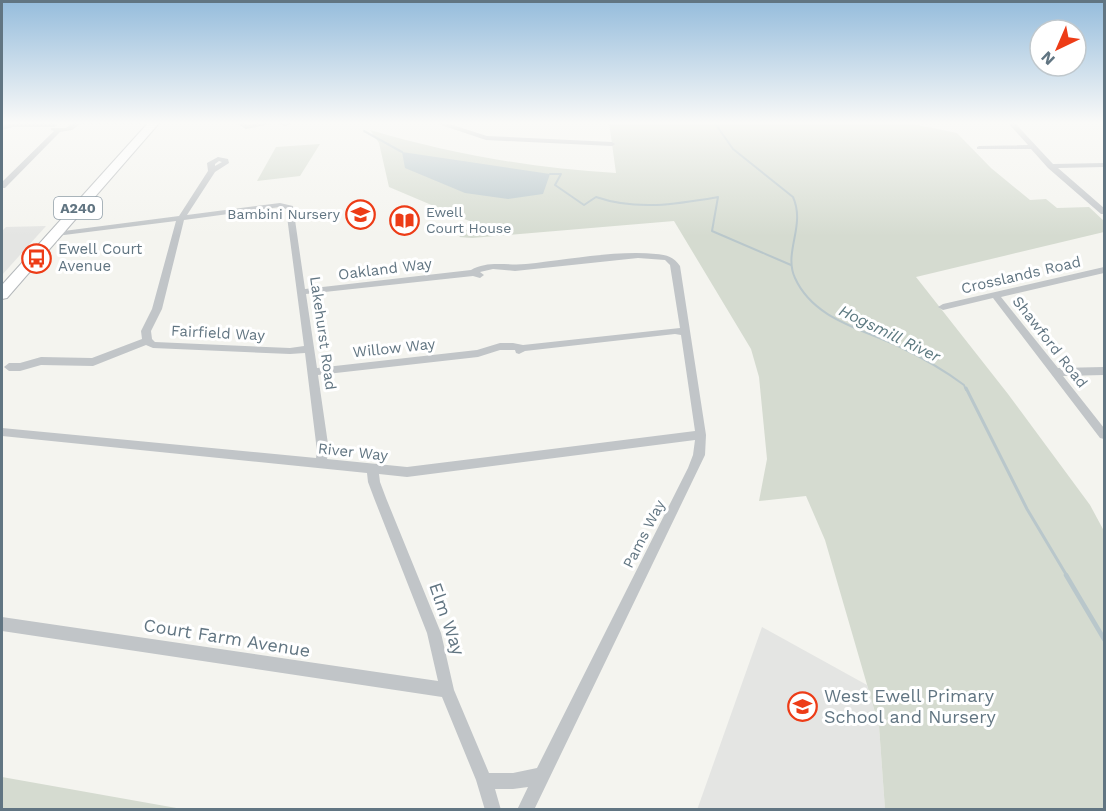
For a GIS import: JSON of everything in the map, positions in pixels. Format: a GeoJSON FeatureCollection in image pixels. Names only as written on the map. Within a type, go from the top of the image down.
{"type":"FeatureCollection","features":[{"type":"Feature","properties":{"kind":"highway","name":"A240"},"geometry":{"type":"LineString","coordinates":[[2,285],[111,160]]}},
{"type":"Feature","properties":{"kind":"highway","name":"A240"},"geometry":{"type":"LineString","coordinates":[[2,294],[122,160]]}},
{"type":"Feature","properties":{"kind":"street"},"geometry":{"type":"LineString","coordinates":[[2,186],[26,160]]}},
{"type":"Feature","properties":{"kind":"street"},"geometry":{"type":"LineString","coordinates":[[1045,160],[1104,212]]}},
{"type":"Feature","properties":{"kind":"street"},"geometry":{"type":"LineString","coordinates":[[1051,166],[1104,165]]}},
{"type":"Feature","properties":{"kind":"street","name":"Fairfield Way"},"geometry":{"type":"LineString","coordinates":[[213,171],[181,218],[157,309],[146,331],[147,341],[153,345],[290,351],[309,349]]}},
{"type":"Feature","properties":{"kind":"street","name":"Lakehurst Road"},"geometry":{"type":"LineString","coordinates":[[181,218],[287,206],[291,211],[314,372],[323,452],[320,464]]}},
{"type":"Feature","properties":{"kind":"street"},"geometry":{"type":"LineString","coordinates":[[56,234],[181,218]]}},
{"type":"Feature","properties":{"kind":"street","name":"Oakland Way"},"geometry":{"type":"LineString","coordinates":[[301,292],[473,273],[479,275],[508,272],[515,268],[635,256],[665,258]]}},
{"type":"Feature","properties":{"kind":"street","name":"Pams Way"},"geometry":{"type":"LineString","coordinates":[[525,810],[699,455],[701,435],[675,266],[665,258]]}},
{"type":"Feature","properties":{"kind":"street","name":"Crosslands Road"},"geometry":{"type":"LineString","coordinates":[[943,307],[1104,270]]}},
{"type":"Feature","properties":{"kind":"street","name":"Shawford Road"},"geometry":{"type":"LineString","coordinates":[[995,295],[1104,435]]}},
{"type":"Feature","properties":{"kind":"street","name":"Willow Way"},"geometry":{"type":"LineString","coordinates":[[314,372],[478,353],[517,345],[523,348],[675,331],[685,332]]}},
{"type":"Feature","properties":{"kind":"street"},"geometry":{"type":"LineString","coordinates":[[9,367],[20,368],[41,362],[93,362],[147,341]]}},
{"type":"Feature","properties":{"kind":"street"},"geometry":{"type":"LineString","coordinates":[[1055,372],[1104,370]]}},
{"type":"Feature","properties":{"kind":"street","name":"River Way"},"geometry":{"type":"LineString","coordinates":[[2,432],[373,471],[407,472],[701,435]]}},
{"type":"Feature","properties":{"kind":"street","name":"Elm Way"},"geometry":{"type":"LineString","coordinates":[[373,471],[380,498],[434,633],[447,690],[484,780],[493,810]]}},
{"type":"Feature","properties":{"kind":"street","name":"Court Farm Avenue"},"geometry":{"type":"LineString","coordinates":[[2,624],[447,690]]}},
{"type":"Feature","properties":{"kind":"street"},"geometry":{"type":"LineString","coordinates":[[484,780],[501,783],[521,781],[542,775]]}},
{"type":"Feature","properties":{"kind":"shaded area"},"geometry":{"type":"Polygon","coordinates":[[[269,160],[310,160],[300,176],[257,181],[269,160]]]}},
{"type":"Feature","properties":{"kind":"shaded area"},"geometry":{"type":"Polygon","coordinates":[[[383,160],[498,160],[554,168],[616,173],[614,160],[983,160],[1030,200],[1046,199],[1057,208],[1089,207],[1104,221],[1104,232],[916,277],[1008,394],[1090,505],[1104,531],[1104,809],[885,809],[879,726],[825,540],[806,496],[759,501],[767,459],[759,377],[751,349],[674,221],[472,238],[459,237],[474,223],[389,187],[383,160]]]}},
{"type":"Feature","properties":{"kind":"shaded area"},"geometry":{"type":"Polygon","coordinates":[[[403,160],[455,160],[550,174],[543,194],[508,199],[465,193],[405,168],[403,160]]]}},
{"type":"Feature","properties":{"kind":"shaded area"},"geometry":{"type":"Polygon","coordinates":[[[46,226],[2,275],[2,231],[6,227],[46,226]]]}},
{"type":"Feature","properties":{"kind":"shaded area","name":"West Ewell Primary School and Nursery"},"geometry":{"type":"Polygon","coordinates":[[[762,627],[867,685],[879,726],[885,809],[697,810],[762,627]]]}},
{"type":"Feature","properties":{"kind":"shaded area"},"geometry":{"type":"Polygon","coordinates":[[[2,777],[182,809],[2,809],[2,777]]]}},
{"type":"Feature","properties":{"kind":"waterway","name":"Hogsmill River"},"geometry":{"type":"LineString","coordinates":[[747,160],[793,197],[797,218],[791,258],[792,268],[803,292],[814,304],[841,322],[925,360],[949,374],[964,385],[966,390]]}},
{"type":"Feature","properties":{"kind":"waterway"},"geometry":{"type":"LineString","coordinates":[[550,174],[561,174],[555,185],[584,205],[596,197],[642,205],[672,204],[718,197],[712,231],[791,265]]}},
{"type":"Feature","properties":{"kind":"waterway","name":"Hogsmill River"},"geometry":{"type":"LineString","coordinates":[[966,388],[1027,509],[1067,576]]}},
{"type":"Feature","properties":{"kind":"waterway","name":"Hogsmill River"},"geometry":{"type":"LineString","coordinates":[[1066,575],[1104,639]]}},
{"type":"Feature","properties":{"kind":"place","name":"Bambini Nursery"},"geometry":{"type":"Point","coordinates":[361,214]}},
{"type":"Feature","properties":{"kind":"place","name":"Ewell Court House"},"geometry":{"type":"Point","coordinates":[405,220]}},
{"type":"Feature","properties":{"kind":"place","name":"Ewell Court Avenue"},"geometry":{"type":"Point","coordinates":[37,258]}},
{"type":"Feature","properties":{"kind":"place","name":"West Ewell Primary School and Nursery"},"geometry":{"type":"Point","coordinates":[803,706]}}]}
